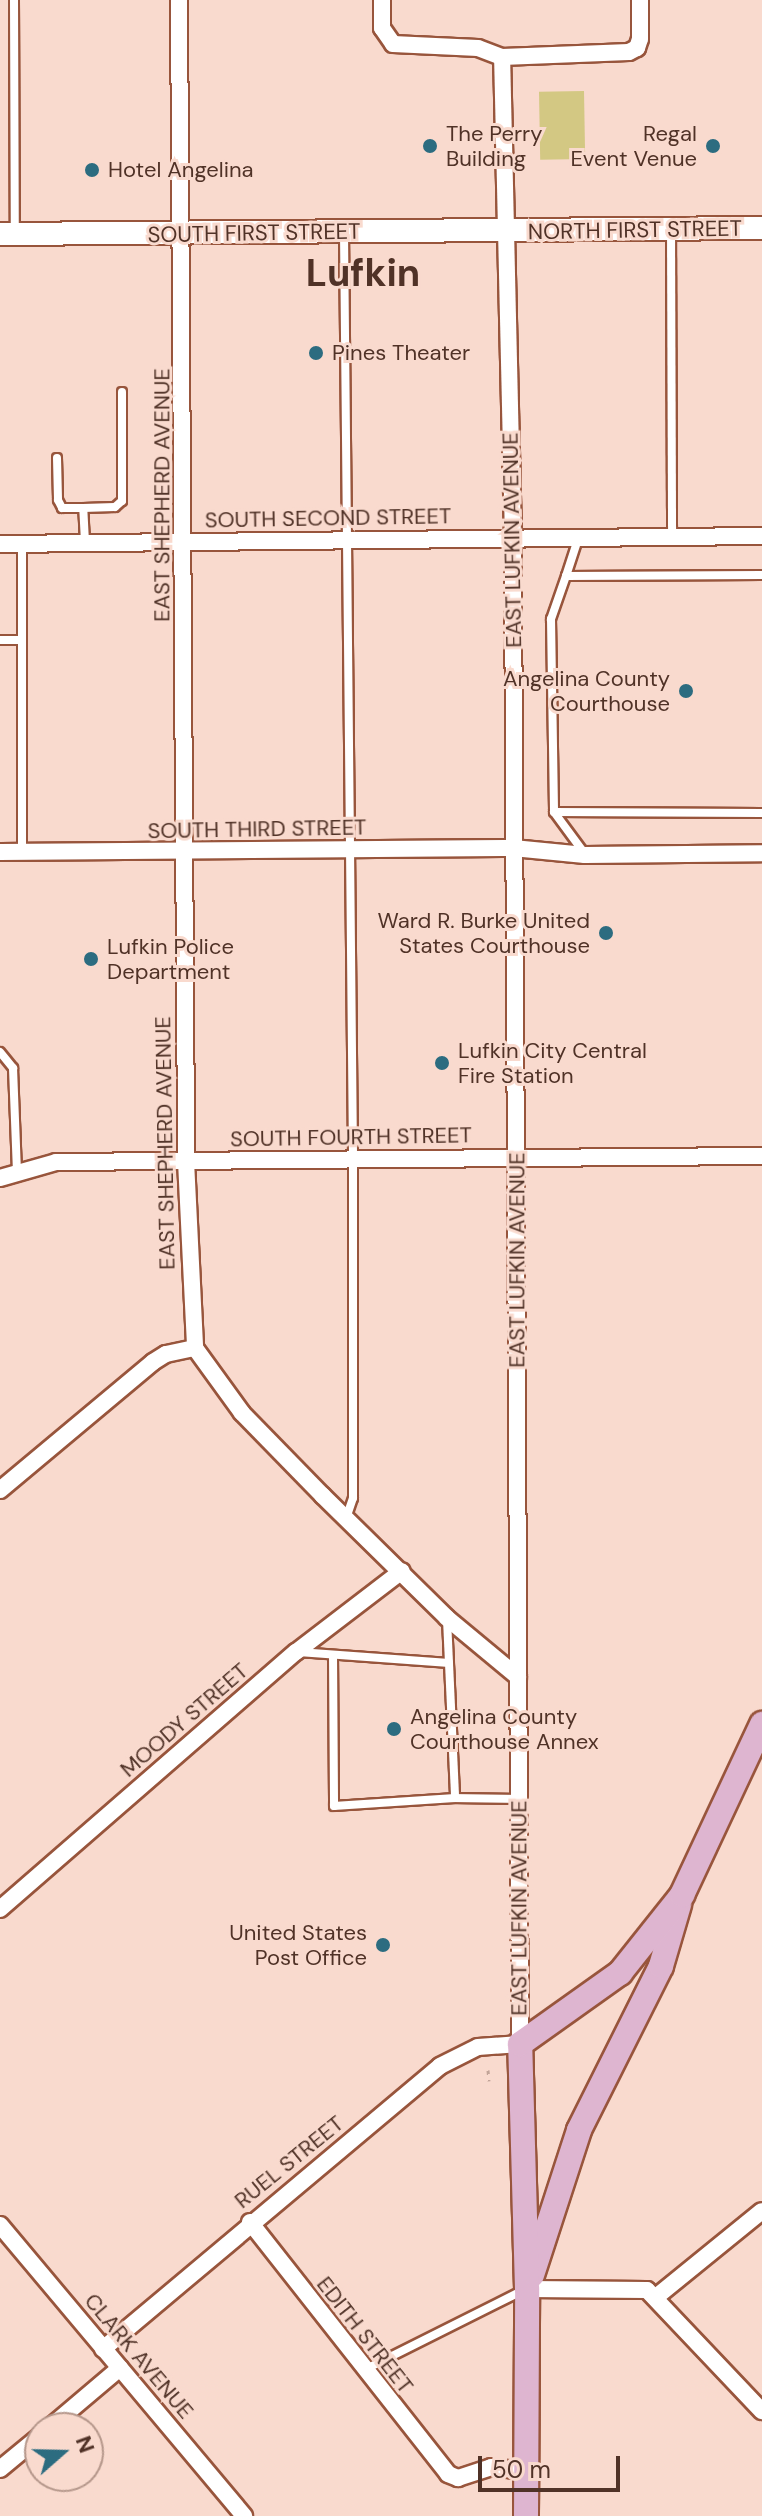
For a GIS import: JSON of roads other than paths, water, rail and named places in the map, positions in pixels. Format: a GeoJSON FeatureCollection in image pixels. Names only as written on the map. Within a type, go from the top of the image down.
{"type":"FeatureCollection","features":[{"type":"Feature","properties":{"kind":"main road","name":"NORTH FIRST STREET"},"geometry":{"type":"LineString","coordinates":[[508,232],[762,228]]}},
{"type":"Feature","properties":{"kind":"main road","name":"SOUTH FIRST STREET"},"geometry":{"type":"LineString","coordinates":[[7,234],[508,232]]}},
{"type":"Feature","properties":{"kind":"main road"},"geometry":{"type":"LineString","coordinates":[[520,2044],[620,1973],[682,1895],[762,1724]]}},
{"type":"Feature","properties":{"kind":"main road","name":"EAST LUFKIN AVENUE"},"geometry":{"type":"LineString","coordinates":[[527,2289],[579,2130],[661,1966],[682,1895]]}},
{"type":"Feature","properties":{"kind":"main road","name":"EAST LUFKIN AVENUE"},"geometry":{"type":"LineString","coordinates":[[520,2044],[527,2289],[525,2514]]}},
{"type":"Feature","properties":{"kind":"street","name":"EAST SHEPHERD AVENUE"},"geometry":{"type":"LineString","coordinates":[[179,0],[186,542],[183,852],[186,1161],[195,1348]]}},
{"type":"Feature","properties":{"kind":"street"},"geometry":{"type":"LineString","coordinates":[[382,0],[382,28],[393,44],[478,48],[502,57],[629,52],[640,39],[640,0]]}},
{"type":"Feature","properties":{"kind":"street","name":"EAST LUFKIN AVENUE"},"geometry":{"type":"LineString","coordinates":[[502,57],[513,538],[520,2044]]}},
{"type":"Feature","properties":{"kind":"street","name":"SOUTH SECOND STREET"},"geometry":{"type":"LineString","coordinates":[[0,544],[762,536]]}},
{"type":"Feature","properties":{"kind":"street","name":"SOUTH THIRD STREET"},"geometry":{"type":"LineString","coordinates":[[0,852],[513,848],[585,855],[762,853]]}},
{"type":"Feature","properties":{"kind":"street","name":"SOUTH FOURTH STREET"},"geometry":{"type":"LineString","coordinates":[[0,1178],[17,1170],[56,1162],[762,1156]]}},
{"type":"Feature","properties":{"kind":"street"},"geometry":{"type":"LineString","coordinates":[[0,1490],[153,1362],[166,1354],[195,1348],[242,1413],[447,1618],[518,1677]]}},
{"type":"Feature","properties":{"kind":"street","name":"MOODY STREET"},"geometry":{"type":"LineString","coordinates":[[0,1909],[296,1652],[402,1571]]}},
{"type":"Feature","properties":{"kind":"street","name":"RUEL STREET"},"geometry":{"type":"LineString","coordinates":[[103,2349],[250,2222],[440,2066],[478,2047],[520,2044]]}},
{"type":"Feature","properties":{"kind":"street"},"geometry":{"type":"LineString","coordinates":[[656,2297],[762,2211]]}},
{"type":"Feature","properties":{"kind":"street","name":"EDITH STREET"},"geometry":{"type":"LineString","coordinates":[[250,2222],[363,2370],[448,2474],[458,2478],[491,2467],[524,2471]]}},
{"type":"Feature","properties":{"kind":"street","name":"CLARK AVENUE"},"geometry":{"type":"LineString","coordinates":[[0,2225],[244,2516]]}},
{"type":"Feature","properties":{"kind":"street"},"geometry":{"type":"LineString","coordinates":[[527,2289],[635,2288],[656,2297],[762,2411]]}},
{"type":"Feature","properties":{"kind":"street"},"geometry":{"type":"LineString","coordinates":[[68,2412],[120,2368]]}},
{"type":"Feature","properties":{"kind":"street"},"geometry":{"type":"LineString","coordinates":[[0,2469],[24,2449]]}},
{"type":"Feature","properties":{"kind":"lane"},"geometry":{"type":"LineString","coordinates":[[7,234],[14,0]]}},
{"type":"Feature","properties":{"kind":"lane"},"geometry":{"type":"LineString","coordinates":[[671,229],[672,536]]}},
{"type":"Feature","properties":{"kind":"lane"},"geometry":{"type":"LineString","coordinates":[[344,232],[353,1159],[353,1498],[346,1518]]}},
{"type":"Feature","properties":{"kind":"lane"},"geometry":{"type":"LineString","coordinates":[[57,458],[58,500],[62,508],[115,507],[122,501],[122,392]]}},
{"type":"Feature","properties":{"kind":"lane"},"geometry":{"type":"LineString","coordinates":[[83,508],[85,543]]}},
{"type":"Feature","properties":{"kind":"lane"},"geometry":{"type":"LineString","coordinates":[[579,537],[551,619],[554,812],[585,855]]}},
{"type":"Feature","properties":{"kind":"lane"},"geometry":{"type":"LineString","coordinates":[[22,544],[22,852]]}},
{"type":"Feature","properties":{"kind":"lane"},"geometry":{"type":"LineString","coordinates":[[566,576],[762,575]]}},
{"type":"Feature","properties":{"kind":"lane"},"geometry":{"type":"LineString","coordinates":[[0,640],[22,640]]}},
{"type":"Feature","properties":{"kind":"lane"},"geometry":{"type":"LineString","coordinates":[[554,812],[762,813]]}},
{"type":"Feature","properties":{"kind":"lane"},"geometry":{"type":"LineString","coordinates":[[0,1052],[13,1068],[17,1170]]}},
{"type":"Feature","properties":{"kind":"lane"},"geometry":{"type":"LineString","coordinates":[[447,1618],[455,1798]]}},
{"type":"Feature","properties":{"kind":"lane"},"geometry":{"type":"LineString","coordinates":[[296,1652],[449,1663]]}},
{"type":"Feature","properties":{"kind":"lane"},"geometry":{"type":"LineString","coordinates":[[333,1655],[334,1806],[455,1798],[518,1799]]}},
{"type":"Feature","properties":{"kind":"lane"},"geometry":{"type":"LineString","coordinates":[[363,2370],[527,2289]]}},
{"type":"Feature","properties":{"kind":"place","name":"The Perry Building"},"geometry":{"type":"Point","coordinates":[430,146]}},
{"type":"Feature","properties":{"kind":"place","name":"Regal Event Venue"},"geometry":{"type":"Point","coordinates":[713,146]}},
{"type":"Feature","properties":{"kind":"place","name":"Hotel Angelina"},"geometry":{"type":"Point","coordinates":[92,170]}},
{"type":"Feature","properties":{"kind":"place","name":"Pines Theater"},"geometry":{"type":"Point","coordinates":[316,353]}},
{"type":"Feature","properties":{"kind":"place","name":"Angelina County Courthouse"},"geometry":{"type":"Point","coordinates":[686,691]}},
{"type":"Feature","properties":{"kind":"place","name":"Ward R. Burke United States Courthouse"},"geometry":{"type":"Point","coordinates":[606,933]}},
{"type":"Feature","properties":{"kind":"place","name":"Lufkin Police Department"},"geometry":{"type":"Point","coordinates":[91,959]}},
{"type":"Feature","properties":{"kind":"place","name":"Lufkin City Central Fire Station"},"geometry":{"type":"Point","coordinates":[442,1063]}},
{"type":"Feature","properties":{"kind":"place","name":"Angelina County Courthouse Annex"},"geometry":{"type":"Point","coordinates":[394,1729]}},
{"type":"Feature","properties":{"kind":"place","name":"United States Post Office"},"geometry":{"type":"Point","coordinates":[383,1945]}},
{"type":"Feature","properties":{"kind":"district","name":"Lufkin"},"geometry":{"type":"Point","coordinates":[363,274]}}]}
